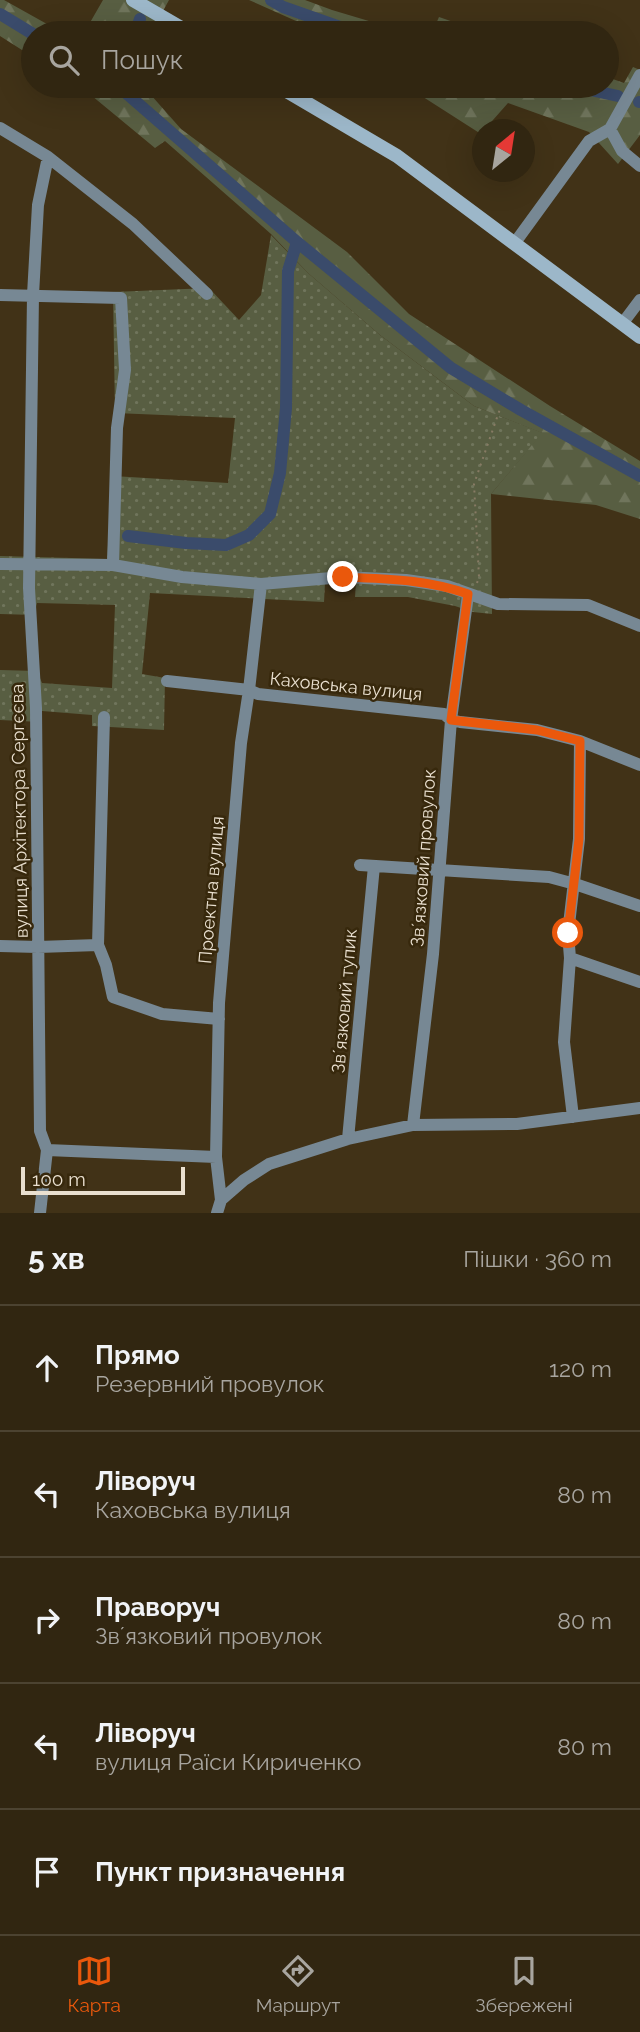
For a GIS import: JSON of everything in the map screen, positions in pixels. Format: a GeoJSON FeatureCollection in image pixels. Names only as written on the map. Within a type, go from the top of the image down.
{"type":"FeatureCollection","features":[{"type":"Feature","properties":{"kind":"street"},"geometry":{"type":"LineString","coordinates":[[134,0],[170,21]]}},
{"type":"Feature","properties":{"kind":"street"},"geometry":{"type":"LineString","coordinates":[[514,244],[589,141],[610,129],[640,75]]}},
{"type":"Feature","properties":{"kind":"street"},"geometry":{"type":"LineString","coordinates":[[298,98],[397,156],[640,338]]}},
{"type":"Feature","properties":{"kind":"street"},"geometry":{"type":"LineString","coordinates":[[0,128],[48,157],[133,224],[207,293]]}},
{"type":"Feature","properties":{"kind":"street"},"geometry":{"type":"LineString","coordinates":[[610,129],[622,151],[640,166]]}},
{"type":"Feature","properties":{"kind":"street","name":"вулиця Архітектора Сергєєва"},"geometry":{"type":"LineString","coordinates":[[40,1213],[47,1150],[40,1131],[36,708],[29,588],[33,295],[38,205],[48,157]]}},
{"type":"Feature","properties":{"kind":"street"},"geometry":{"type":"LineString","coordinates":[[0,295],[121,298],[125,370],[117,428],[113,565]]}},
{"type":"Feature","properties":{"kind":"street"},"geometry":{"type":"LineString","coordinates":[[622,324],[640,300]]}},
{"type":"Feature","properties":{"kind":"street"},"geometry":{"type":"LineString","coordinates":[[0,564],[113,565],[182,577],[261,584],[343,577],[406,580],[447,586],[498,604],[588,605],[640,626]]}},
{"type":"Feature","properties":{"kind":"street","name":"Проектна вулиця"},"geometry":{"type":"LineString","coordinates":[[219,1206],[216,1157],[219,1019],[241,743],[261,584]]}},
{"type":"Feature","properties":{"kind":"street","name":"Звʼязковий провулок"},"geometry":{"type":"LineString","coordinates":[[413,1125],[433,954],[451,720],[468,594]]}},
{"type":"Feature","properties":{"kind":"street","name":"Каховська вулиця"},"geometry":{"type":"LineString","coordinates":[[167,681],[249,690],[258,694],[444,714],[451,720],[537,730],[580,741],[640,765]]}},
{"type":"Feature","properties":{"kind":"street"},"geometry":{"type":"LineString","coordinates":[[104,717],[98,945],[106,965],[113,997],[162,1014],[219,1019]]}},
{"type":"Feature","properties":{"kind":"street"},"geometry":{"type":"LineString","coordinates":[[573,1117],[564,1042],[570,958],[568,933],[579,839],[580,741]]}},
{"type":"Feature","properties":{"kind":"street"},"geometry":{"type":"LineString","coordinates":[[360,864],[549,877],[640,906]]}},
{"type":"Feature","properties":{"kind":"street","name":"Звʼязковий тупик"},"geometry":{"type":"LineString","coordinates":[[348,1139],[374,866]]}},
{"type":"Feature","properties":{"kind":"street"},"geometry":{"type":"LineString","coordinates":[[0,946],[98,945]]}},
{"type":"Feature","properties":{"kind":"street"},"geometry":{"type":"LineString","coordinates":[[570,958],[640,982]]}},
{"type":"Feature","properties":{"kind":"street"},"geometry":{"type":"LineString","coordinates":[[219,1206],[244,1180],[270,1164],[348,1139],[413,1125],[517,1124],[640,1108]]}},
{"type":"Feature","properties":{"kind":"street"},"geometry":{"type":"LineString","coordinates":[[47,1150],[216,1157]]}},
{"type":"Feature","properties":{"kind":"path"},"geometry":{"type":"LineString","coordinates":[[468,594],[475,589],[480,577],[474,484],[501,406]]}},
{"type":"Feature","properties":{"kind":"green space"},"geometry":{"type":"Polygon","coordinates":[[[0,0],[42,21],[21,21],[21,49],[0,36],[0,0]]]}},
{"type":"Feature","properties":{"kind":"green space"},"geometry":{"type":"Polygon","coordinates":[[[103,0],[169,0],[158,21],[91,21],[103,0]]]}},
{"type":"Feature","properties":{"kind":"green space"},"geometry":{"type":"Polygon","coordinates":[[[249,0],[305,0],[369,21],[296,21],[249,0]]]}},
{"type":"Feature","properties":{"kind":"green space"},"geometry":{"type":"Polygon","coordinates":[[[633,67],[640,70],[640,135],[618,164],[589,132],[508,103],[494,119],[472,119],[472,128],[425,98],[619,98],[619,81],[624,83],[633,67]]]}},
{"type":"Feature","properties":{"kind":"green space"},"geometry":{"type":"Polygon","coordinates":[[[95,98],[154,98],[181,129],[347,252],[409,314],[640,461],[640,519],[596,505],[491,494],[542,433],[474,406],[380,335],[308,273],[271,234],[165,141],[155,148],[95,98]]]}},
{"type":"Feature","properties":{"kind":"green space"},"geometry":{"type":"Polygon","coordinates":[[[271,235],[308,273],[380,335],[474,406],[543,433],[491,494],[492,614],[408,597],[355,597],[356,583],[325,583],[324,602],[150,593],[142,674],[165,678],[164,730],[92,726],[92,715],[42,711],[41,722],[0,720],[0,670],[37,671],[42,683],[112,688],[115,605],[37,603],[34,615],[0,614],[0,556],[107,559],[113,476],[228,483],[235,418],[115,413],[113,292],[209,288],[239,320],[261,295],[271,235]]]}},
{"type":"Feature","properties":{"kind":"waterway"},"geometry":{"type":"LineString","coordinates":[[271,0],[323,21]]}},
{"type":"Feature","properties":{"kind":"waterway"},"geometry":{"type":"LineString","coordinates":[[0,14],[21,27]]}},
{"type":"Feature","properties":{"kind":"waterway"},"geometry":{"type":"LineString","coordinates":[[132,98],[297,242],[451,368],[640,476]]}},
{"type":"Feature","properties":{"kind":"waterway"},"geometry":{"type":"LineString","coordinates":[[128,536],[226,545],[249,535],[270,514],[280,473],[286,408],[288,271],[297,242]]}},
{"type":"Feature","properties":{"kind":"route"},"geometry":{"type":"LineString","coordinates":[[343,577],[406,580],[447,586],[468,594],[451,720],[537,730],[580,741],[579,839],[568,933]]}}]}
